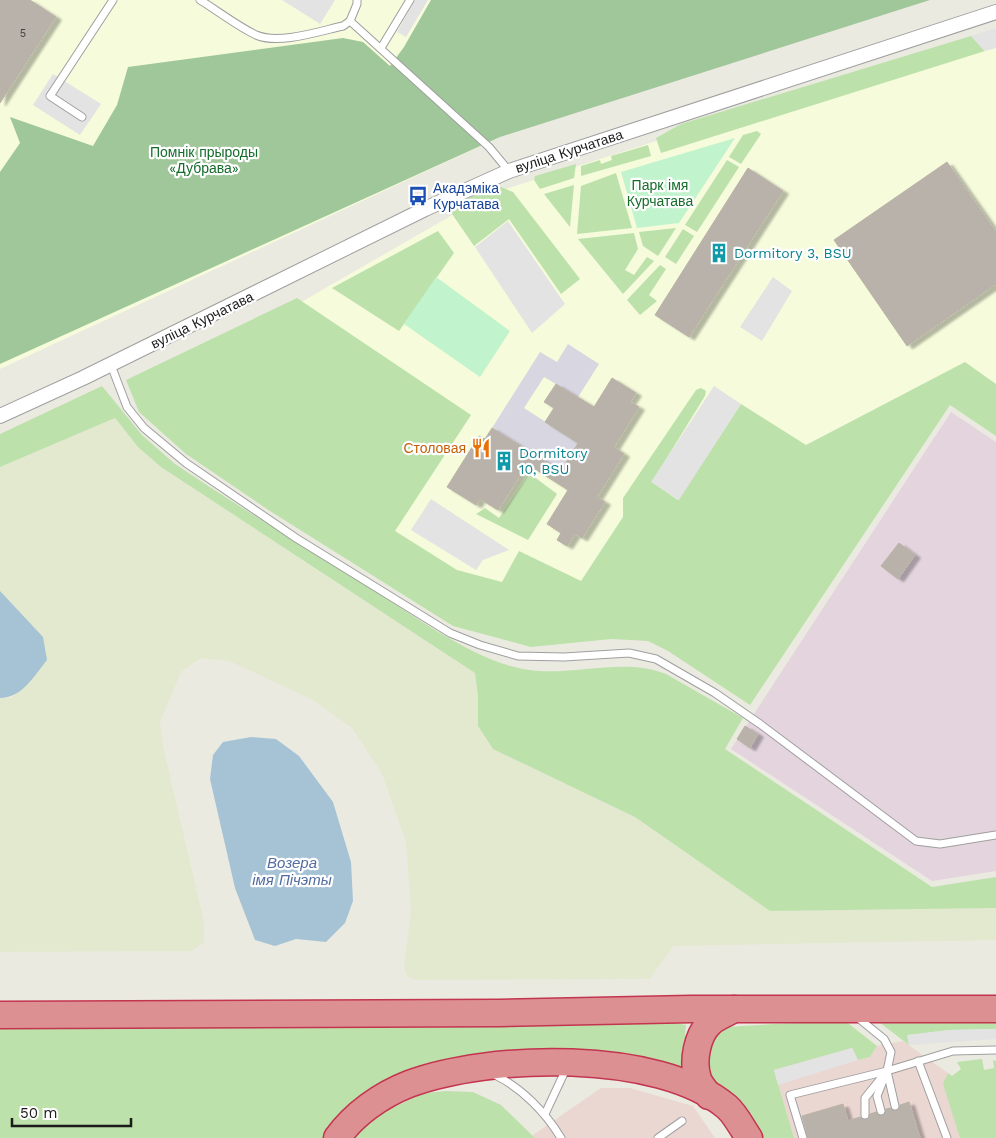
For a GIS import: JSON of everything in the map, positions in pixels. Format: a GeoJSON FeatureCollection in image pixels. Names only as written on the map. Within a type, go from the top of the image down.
{"type":"FeatureCollection","features":[{"type":"Feature","properties":{"kind":"highway"},"geometry":{"type":"LineString","coordinates":[[709,1096],[699,1081],[696,1070],[696,1054],[702,1034],[711,1022],[734,1009]]}},
{"type":"Feature","properties":{"kind":"highway"},"geometry":{"type":"LineString","coordinates":[[0,1015],[490,1013],[734,1009],[996,1009]]}},
{"type":"Feature","properties":{"kind":"highway"},"geometry":{"type":"LineString","coordinates":[[337,1138],[349,1122],[383,1096],[431,1077],[477,1068],[572,1062],[626,1066],[677,1080],[709,1096],[727,1108],[749,1138]]}},
{"type":"Feature","properties":{"kind":"street","name":"вуліца Курчатава"},"geometry":{"type":"LineString","coordinates":[[0,416],[111,365],[425,209],[509,171],[996,12]]}},
{"type":"Feature","properties":{"kind":"lane"},"geometry":{"type":"LineString","coordinates":[[82,117],[50,96],[113,0]]}},
{"type":"Feature","properties":{"kind":"lane"},"geometry":{"type":"LineString","coordinates":[[200,0],[257,36],[271,38],[284,38],[343,26],[350,21],[357,0]]}},
{"type":"Feature","properties":{"kind":"lane"},"geometry":{"type":"LineString","coordinates":[[381,48],[410,0]]}},
{"type":"Feature","properties":{"kind":"lane"},"geometry":{"type":"LineString","coordinates":[[350,21],[500,157],[509,171]]}},
{"type":"Feature","properties":{"kind":"lane"},"geometry":{"type":"LineString","coordinates":[[111,365],[127,407],[144,428],[186,463],[296,538],[450,633],[480,645],[518,656],[564,657],[629,653],[656,659],[715,693],[916,841],[940,844],[996,836]]}},
{"type":"Feature","properties":{"kind":"lane"},"geometry":{"type":"LineString","coordinates":[[844,1009],[867,1024],[884,1040],[891,1052],[887,1071],[877,1096],[881,1111]]}},
{"type":"Feature","properties":{"kind":"lane"},"geometry":{"type":"LineString","coordinates":[[803,1138],[790,1095],[887,1071],[954,1051],[996,1050]]}},
{"type":"Feature","properties":{"kind":"lane"},"geometry":{"type":"LineString","coordinates":[[918,1061],[947,1138]]}},
{"type":"Feature","properties":{"kind":"lane"},"geometry":{"type":"LineString","coordinates":[[545,1114],[562,1073],[572,1062]]}},
{"type":"Feature","properties":{"kind":"lane"},"geometry":{"type":"LineString","coordinates":[[477,1068],[502,1078],[545,1114],[561,1138]]}},
{"type":"Feature","properties":{"kind":"lane"},"geometry":{"type":"LineString","coordinates":[[887,1071],[895,1106]]}},
{"type":"Feature","properties":{"kind":"lane"},"geometry":{"type":"LineString","coordinates":[[865,1116],[865,1098],[887,1071]]}},
{"type":"Feature","properties":{"kind":"lane"},"geometry":{"type":"LineString","coordinates":[[658,1138],[682,1121]]}},
{"type":"Feature","properties":{"kind":"shaded area","name":"Помнік прыроды «Дубрава»"},"geometry":{"type":"Polygon","coordinates":[[[0,0],[431,0],[404,47],[500,137],[0,369],[0,0]]]}},
{"type":"Feature","properties":{"kind":"shaded area"},"geometry":{"type":"Polygon","coordinates":[[[282,0],[335,0],[320,24],[282,0]]]}},
{"type":"Feature","properties":{"kind":"shaded area"},"geometry":{"type":"Polygon","coordinates":[[[415,0],[428,0],[406,37],[397,32],[415,0]]]}},
{"type":"Feature","properties":{"kind":"shaded area"},"geometry":{"type":"Polygon","coordinates":[[[996,28],[996,48],[985,51],[971,36],[996,28]]]}},
{"type":"Feature","properties":{"kind":"shaded area"},"geometry":{"type":"Polygon","coordinates":[[[996,33],[996,390],[937,385],[586,609],[451,583],[373,539],[291,308],[487,195],[996,33]]]}},
{"type":"Feature","properties":{"kind":"shaded area"},"geometry":{"type":"Polygon","coordinates":[[[53,74],[101,104],[80,135],[33,105],[53,74]]]}},
{"type":"Feature","properties":{"kind":"shaded area"},"geometry":{"type":"Polygon","coordinates":[[[508,221],[565,304],[532,333],[475,247],[508,221]]]}},
{"type":"Feature","properties":{"kind":"shaded area"},"geometry":{"type":"Polygon","coordinates":[[[773,277],[792,291],[762,341],[740,327],[773,277]]]}},
{"type":"Feature","properties":{"kind":"shaded area"},"geometry":{"type":"Polygon","coordinates":[[[568,344],[599,364],[578,397],[544,377],[524,408],[578,443],[561,471],[492,428],[540,352],[557,362],[568,344]]]}},
{"type":"Feature","properties":{"kind":"shaded area"},"geometry":{"type":"Polygon","coordinates":[[[714,386],[741,404],[679,500],[651,482],[714,386]]]}},
{"type":"Feature","properties":{"kind":"shaded area"},"geometry":{"type":"Polygon","coordinates":[[[951,412],[996,442],[996,871],[932,881],[731,749],[951,412]]]}},
{"type":"Feature","properties":{"kind":"shaded area"},"geometry":{"type":"Polygon","coordinates":[[[115,418],[138,447],[161,467],[475,673],[478,696],[478,726],[493,749],[635,817],[770,911],[996,908],[996,940],[673,946],[650,979],[416,980],[407,976],[404,967],[411,911],[406,842],[382,774],[352,728],[313,700],[229,661],[201,658],[181,672],[160,722],[163,746],[204,922],[204,942],[192,951],[0,952],[0,698],[12,698],[42,637],[0,591],[0,467],[115,418]]]}},
{"type":"Feature","properties":{"kind":"shaded area"},"geometry":{"type":"Polygon","coordinates":[[[431,499],[509,550],[483,560],[476,570],[411,530],[431,499]]]}},
{"type":"Feature","properties":{"kind":"shaded area"},"geometry":{"type":"Polygon","coordinates":[[[996,1029],[996,1039],[909,1045],[907,1035],[950,1030],[996,1029]]]}},
{"type":"Feature","properties":{"kind":"shaded area"},"geometry":{"type":"Polygon","coordinates":[[[903,1041],[948,1073],[944,1084],[960,1138],[794,1138],[774,1070],[852,1048],[858,1060],[870,1057],[877,1046],[903,1041]]]}},
{"type":"Feature","properties":{"kind":"shaded area"},"geometry":{"type":"Polygon","coordinates":[[[852,1048],[858,1060],[778,1085],[774,1070],[852,1048]]]}},
{"type":"Feature","properties":{"kind":"shaded area"},"geometry":{"type":"Polygon","coordinates":[[[601,1088],[630,1088],[693,1106],[715,1138],[535,1138],[533,1135],[601,1088]]]}},
{"type":"Feature","properties":{"kind":"green space","name":"Помнік прыроды «Дубрава»"},"geometry":{"type":"Polygon","coordinates":[[[431,0],[930,0],[500,137],[0,364],[0,172],[20,143],[10,117],[93,146],[117,105],[128,67],[343,38],[363,42],[390,66],[404,47],[431,0]]]}},
{"type":"Feature","properties":{"kind":"green space"},"geometry":{"type":"Polygon","coordinates":[[[971,36],[985,51],[661,153],[656,138],[681,124],[971,36]]]}},
{"type":"Feature","properties":{"kind":"green space"},"geometry":{"type":"Polygon","coordinates":[[[757,131],[761,134],[741,164],[729,157],[743,135],[757,131]]]}},
{"type":"Feature","properties":{"kind":"green space","name":"Парк імя Курчатава"},"geometry":{"type":"Polygon","coordinates":[[[735,138],[679,223],[637,228],[621,172],[735,138]]]}},
{"type":"Feature","properties":{"kind":"green space"},"geometry":{"type":"Polygon","coordinates":[[[648,145],[651,156],[581,176],[581,166],[600,160],[601,164],[612,160],[611,156],[648,145]]]}},
{"type":"Feature","properties":{"kind":"green space"},"geometry":{"type":"Polygon","coordinates":[[[727,160],[739,167],[697,232],[685,225],[727,160]]]}},
{"type":"Feature","properties":{"kind":"green space"},"geometry":{"type":"Polygon","coordinates":[[[576,164],[574,178],[540,189],[534,180],[535,176],[576,164]]]}},
{"type":"Feature","properties":{"kind":"green space"},"geometry":{"type":"Polygon","coordinates":[[[616,173],[632,228],[577,234],[581,186],[616,173]]]}},
{"type":"Feature","properties":{"kind":"green space"},"geometry":{"type":"Polygon","coordinates":[[[574,185],[570,227],[544,194],[574,185]]]}},
{"type":"Feature","properties":{"kind":"green space"},"geometry":{"type":"Polygon","coordinates":[[[501,187],[513,192],[580,279],[561,294],[509,219],[474,246],[448,208],[484,191],[501,187]]]}},
{"type":"Feature","properties":{"kind":"green space"},"geometry":{"type":"Polygon","coordinates":[[[676,228],[658,256],[643,246],[639,232],[676,228]]]}},
{"type":"Feature","properties":{"kind":"green space"},"geometry":{"type":"Polygon","coordinates":[[[683,229],[694,236],[676,264],[665,257],[683,229]]]}},
{"type":"Feature","properties":{"kind":"green space"},"geometry":{"type":"Polygon","coordinates":[[[438,231],[454,253],[399,331],[332,288],[438,231]]]}},
{"type":"Feature","properties":{"kind":"green space"},"geometry":{"type":"Polygon","coordinates":[[[634,233],[638,249],[625,270],[634,275],[647,257],[654,261],[623,294],[578,239],[634,233]]]}},
{"type":"Feature","properties":{"kind":"green space"},"geometry":{"type":"Polygon","coordinates":[[[660,265],[666,269],[649,295],[657,301],[640,315],[627,300],[660,265]]]}},
{"type":"Feature","properties":{"kind":"green space"},"geometry":{"type":"Polygon","coordinates":[[[436,277],[510,331],[480,377],[404,324],[436,277]]]}},
{"type":"Feature","properties":{"kind":"green space"},"geometry":{"type":"Polygon","coordinates":[[[297,298],[471,415],[395,531],[457,570],[502,582],[519,551],[581,581],[623,517],[623,498],[696,390],[701,388],[706,391],[705,396],[652,482],[678,500],[741,404],[806,445],[965,362],[996,384],[996,436],[950,405],[750,705],[668,651],[648,641],[611,639],[531,647],[453,626],[270,511],[186,454],[139,412],[126,380],[297,298]]]}},
{"type":"Feature","properties":{"kind":"green space"},"geometry":{"type":"Polygon","coordinates":[[[102,386],[142,435],[175,464],[464,647],[504,664],[523,669],[559,671],[631,667],[649,669],[666,674],[743,718],[725,749],[932,887],[996,877],[996,908],[770,911],[635,817],[493,749],[478,726],[478,696],[475,673],[161,467],[138,447],[115,418],[0,467],[0,434],[102,386]]]}},
{"type":"Feature","properties":{"kind":"green space"},"geometry":{"type":"Polygon","coordinates":[[[529,473],[557,494],[528,540],[476,514],[485,508],[499,518],[529,473]]]}},
{"type":"Feature","properties":{"kind":"green space"},"geometry":{"type":"Polygon","coordinates":[[[996,1017],[996,1029],[950,1030],[908,1035],[909,1045],[879,1022],[996,1017]]]}},
{"type":"Feature","properties":{"kind":"green space"},"geometry":{"type":"Polygon","coordinates":[[[844,1020],[877,1046],[870,1057],[858,1060],[852,1048],[774,1070],[794,1138],[762,1138],[726,1100],[712,1077],[708,1066],[708,1049],[715,1032],[725,1027],[844,1020]]]}},
{"type":"Feature","properties":{"kind":"green space"},"geometry":{"type":"Polygon","coordinates":[[[663,1021],[686,1025],[682,1070],[456,1062],[327,1138],[0,1138],[0,1026],[663,1021]]]}},
{"type":"Feature","properties":{"kind":"green space"},"geometry":{"type":"Polygon","coordinates":[[[982,1059],[984,1070],[994,1068],[993,1060],[996,1061],[996,1138],[960,1138],[943,1084],[948,1073],[952,1076],[961,1069],[957,1062],[982,1059]]]}},
{"type":"Feature","properties":{"kind":"green space"},"geometry":{"type":"Polygon","coordinates":[[[446,1091],[473,1092],[501,1105],[535,1138],[352,1138],[375,1116],[424,1093],[446,1091]]]}},
{"type":"Feature","properties":{"kind":"water"},"geometry":{"type":"Polygon","coordinates":[[[0,591],[43,637],[47,660],[21,690],[8,697],[0,698],[0,591]]]}},
{"type":"Feature","properties":{"kind":"water","name":"Возера імя Пічэты"},"geometry":{"type":"Polygon","coordinates":[[[251,737],[276,739],[299,756],[333,802],[351,862],[353,901],[345,923],[326,942],[296,939],[275,946],[255,940],[235,888],[210,779],[213,755],[223,742],[251,737]]]}},
{"type":"Feature","properties":{"kind":"building"},"geometry":{"type":"Polygon","coordinates":[[[0,0],[30,0],[56,17],[0,103],[0,0]]]}},
{"type":"Feature","properties":{"kind":"building"},"geometry":{"type":"Polygon","coordinates":[[[947,162],[996,232],[996,284],[907,346],[834,240],[947,162]]]}},
{"type":"Feature","properties":{"kind":"building","name":"Dormitory 3, BSU"},"geometry":{"type":"Polygon","coordinates":[[[748,168],[783,191],[689,337],[655,315],[748,168]]]}},
{"type":"Feature","properties":{"kind":"building","name":"Dormitory 10, BSU"},"geometry":{"type":"Polygon","coordinates":[[[612,378],[636,393],[630,402],[639,407],[614,447],[624,454],[597,497],[605,502],[582,538],[575,534],[567,546],[557,540],[561,533],[547,524],[568,490],[527,464],[498,510],[480,499],[476,505],[447,487],[479,436],[485,439],[492,428],[561,471],[578,443],[545,422],[554,408],[544,402],[556,384],[594,407],[612,378]]]}},
{"type":"Feature","properties":{"kind":"building"},"geometry":{"type":"Polygon","coordinates":[[[899,543],[915,555],[898,579],[881,566],[899,543]]]}},
{"type":"Feature","properties":{"kind":"building"},"geometry":{"type":"Polygon","coordinates":[[[745,726],[758,734],[750,748],[737,739],[745,726]]]}},
{"type":"Feature","properties":{"kind":"building"},"geometry":{"type":"Polygon","coordinates":[[[909,1102],[920,1138],[808,1138],[802,1116],[843,1104],[848,1121],[860,1117],[865,1120],[870,1114],[876,1112],[883,1116],[886,1109],[890,1108],[897,1111],[900,1105],[909,1102]]]}},
{"type":"Feature","properties":{"kind":"place","name":"Акадэміка Курчатава"},"geometry":{"type":"Point","coordinates":[418,196]}},
{"type":"Feature","properties":{"kind":"place","name":"Dormitory 3, BSU"},"geometry":{"type":"Point","coordinates":[719,253]}},
{"type":"Feature","properties":{"kind":"place","name":"Столовая"},"geometry":{"type":"Point","coordinates":[481,448]}},
{"type":"Feature","properties":{"kind":"place","name":"Dormitory 10, BSU"},"geometry":{"type":"Point","coordinates":[504,461]}}]}
